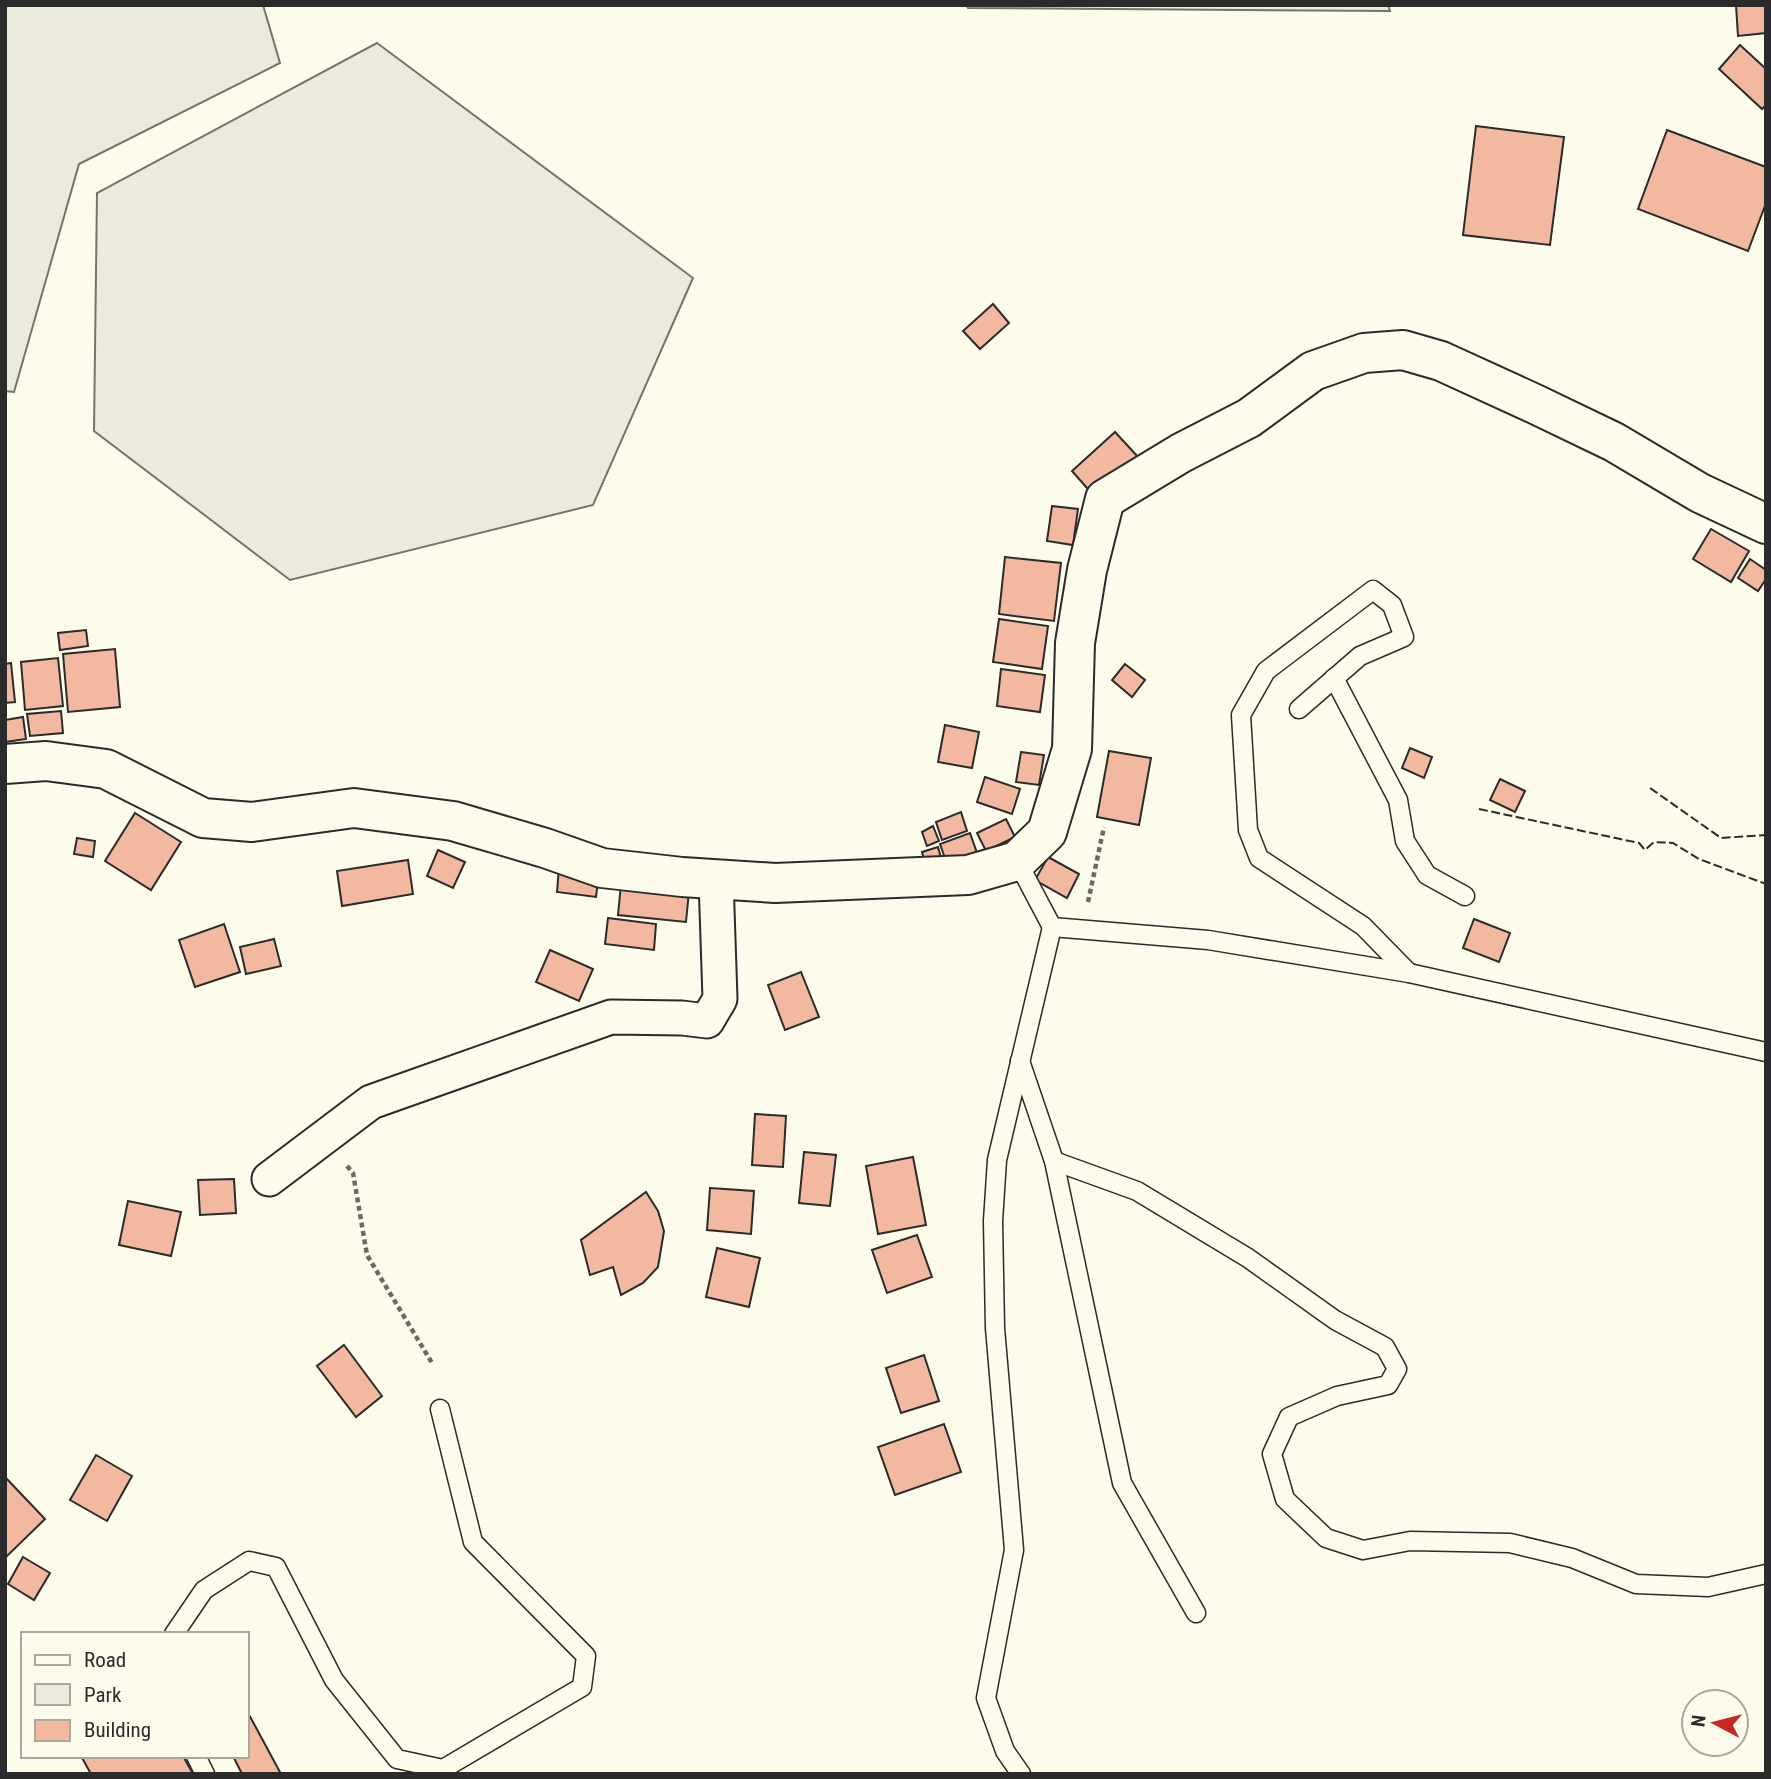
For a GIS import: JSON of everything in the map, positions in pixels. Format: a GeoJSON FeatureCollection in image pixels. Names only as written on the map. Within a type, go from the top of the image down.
{"type":"FeatureCollection","features":[{"type":"Feature","properties":{"kind":"street"},"geometry":{"type":"LineString","coordinates":[[5,764],[46,761],[106,769],[203,818],[252,822],[354,808],[453,821],[602,868],[775,883],[968,875],[1017,861],[1047,832],[1072,749],[1075,643],[1087,570],[1105,499],[1181,453],[1249,418],[1313,371],[1364,353],[1403,350],[1441,361],[1614,442],[1700,493],[1766,524]]}},
{"type":"Feature","properties":{"kind":"street"},"geometry":{"type":"LineString","coordinates":[[269,1179],[371,1102],[611,1017],[708,1021],[720,999],[716,879]]}},
{"type":"Feature","properties":{"kind":"lane"},"geometry":{"type":"LineString","coordinates":[[1299,709],[1360,656],[1404,637],[1392,605],[1373,590],[1266,671],[1241,715],[1248,830],[1259,858],[1363,926],[1409,973]]}},
{"type":"Feature","properties":{"kind":"lane"},"geometry":{"type":"LineString","coordinates":[[1334,678],[1398,800],[1405,841],[1427,875],[1465,896]]}},
{"type":"Feature","properties":{"kind":"lane"},"geometry":{"type":"LineString","coordinates":[[1017,861],[1052,927],[997,1160],[993,1222],[995,1328],[1014,1550],[986,1698],[1005,1751],[1021,1774]]}},
{"type":"Feature","properties":{"kind":"lane"},"geometry":{"type":"LineString","coordinates":[[1052,927],[1208,940],[1409,973],[1766,1052]]}},
{"type":"Feature","properties":{"kind":"lane"},"geometry":{"type":"LineString","coordinates":[[1020,1061],[1054,1161],[1122,1483],[1196,1613]]}},
{"type":"Feature","properties":{"kind":"lane"},"geometry":{"type":"LineString","coordinates":[[1054,1161],[1137,1191],[1248,1258],[1335,1320],[1385,1348],[1397,1369],[1388,1385],[1337,1396],[1289,1417],[1272,1454],[1285,1499],[1326,1538],[1363,1550],[1410,1541],[1510,1543],[1572,1558],[1636,1584],[1709,1587],[1766,1574]]}},
{"type":"Feature","properties":{"kind":"lane"},"geometry":{"type":"LineString","coordinates":[[175,1632],[204,1590],[249,1561],[276,1567],[334,1680],[397,1759],[443,1769],[582,1687],[586,1656],[473,1542],[440,1409]]}},
{"type":"Feature","properties":{"kind":"lane"},"geometry":{"type":"LineString","coordinates":[[197,1758],[205,1774]]}},
{"type":"Feature","properties":{"kind":"path"},"geometry":{"type":"LineString","coordinates":[[1082,930],[1104,827]]}},
{"type":"Feature","properties":{"kind":"path"},"geometry":{"type":"LineString","coordinates":[[324,1138],[353,1174],[367,1255],[432,1363]]}},
{"type":"Feature","properties":{"kind":"green space"},"geometry":{"type":"Polygon","coordinates":[[[5,5],[263,5],[280,63],[79,164],[14,392],[5,391],[5,5]]]}},
{"type":"Feature","properties":{"kind":"green space"},"geometry":{"type":"Polygon","coordinates":[[[966,5],[1388,5],[1390,11],[968,8],[966,5]]]}},
{"type":"Feature","properties":{"kind":"green space"},"geometry":{"type":"Polygon","coordinates":[[[377,43],[693,278],[593,505],[290,580],[94,431],[97,193],[377,43]]]}},
{"type":"Feature","properties":{"kind":"building"},"geometry":{"type":"Polygon","coordinates":[[[1736,5],[1766,5],[1766,33],[1738,36],[1736,5]]]}},
{"type":"Feature","properties":{"kind":"building"},"geometry":{"type":"Polygon","coordinates":[[[1740,45],[1766,69],[1766,105],[1762,109],[1719,69],[1740,45]]]}},
{"type":"Feature","properties":{"kind":"building"},"geometry":{"type":"Polygon","coordinates":[[[1476,126],[1564,137],[1550,245],[1463,235],[1476,126]]]}},
{"type":"Feature","properties":{"kind":"building"},"geometry":{"type":"Polygon","coordinates":[[[1667,130],[1766,167],[1766,203],[1748,251],[1638,209],[1667,130]]]}},
{"type":"Feature","properties":{"kind":"building"},"geometry":{"type":"Polygon","coordinates":[[[993,304],[1009,323],[980,349],[963,331],[993,304]]]}},
{"type":"Feature","properties":{"kind":"building"},"geometry":{"type":"Polygon","coordinates":[[[1115,432],[1139,458],[1095,497],[1072,471],[1115,432]]]}},
{"type":"Feature","properties":{"kind":"building"},"geometry":{"type":"Polygon","coordinates":[[[1052,506],[1078,509],[1073,545],[1047,541],[1052,506]]]}},
{"type":"Feature","properties":{"kind":"building"},"geometry":{"type":"Polygon","coordinates":[[[1711,529],[1749,551],[1731,582],[1693,559],[1711,529]]]}},
{"type":"Feature","properties":{"kind":"building"},"geometry":{"type":"Polygon","coordinates":[[[1005,557],[1061,563],[1054,621],[999,614],[1005,557]]]}},
{"type":"Feature","properties":{"kind":"building"},"geometry":{"type":"Polygon","coordinates":[[[1750,559],[1766,570],[1766,579],[1758,591],[1738,578],[1750,559]]]}},
{"type":"Feature","properties":{"kind":"building"},"geometry":{"type":"Polygon","coordinates":[[[999,619],[1048,626],[1042,669],[993,662],[999,619]]]}},
{"type":"Feature","properties":{"kind":"building"},"geometry":{"type":"Polygon","coordinates":[[[86,630],[88,646],[60,650],[58,633],[86,630]]]}},
{"type":"Feature","properties":{"kind":"building"},"geometry":{"type":"Polygon","coordinates":[[[115,649],[120,707],[68,712],[63,654],[115,649]]]}},
{"type":"Feature","properties":{"kind":"building"},"geometry":{"type":"Polygon","coordinates":[[[58,658],[63,706],[25,710],[21,662],[58,658]]]}},
{"type":"Feature","properties":{"kind":"building"},"geometry":{"type":"Polygon","coordinates":[[[11,663],[15,702],[5,703],[5,664],[11,663]]]}},
{"type":"Feature","properties":{"kind":"building"},"geometry":{"type":"Polygon","coordinates":[[[1125,664],[1145,680],[1132,697],[1112,680],[1125,664]]]}},
{"type":"Feature","properties":{"kind":"building"},"geometry":{"type":"Polygon","coordinates":[[[1001,669],[1045,675],[1040,712],[997,706],[1001,669]]]}},
{"type":"Feature","properties":{"kind":"building"},"geometry":{"type":"Polygon","coordinates":[[[61,711],[63,733],[30,736],[27,714],[61,711]]]}},
{"type":"Feature","properties":{"kind":"building"},"geometry":{"type":"Polygon","coordinates":[[[23,717],[26,739],[5,742],[5,720],[23,717]]]}},
{"type":"Feature","properties":{"kind":"building"},"geometry":{"type":"Polygon","coordinates":[[[945,725],[979,732],[972,768],[938,762],[945,725]]]}},
{"type":"Feature","properties":{"kind":"building"},"geometry":{"type":"Polygon","coordinates":[[[1410,748],[1432,757],[1424,778],[1402,768],[1410,748]]]}},
{"type":"Feature","properties":{"kind":"building"},"geometry":{"type":"Polygon","coordinates":[[[1109,751],[1151,758],[1139,825],[1097,817],[1109,751]]]}},
{"type":"Feature","properties":{"kind":"building"},"geometry":{"type":"Polygon","coordinates":[[[1021,752],[1044,755],[1039,785],[1016,782],[1021,752]]]}},
{"type":"Feature","properties":{"kind":"building"},"geometry":{"type":"Polygon","coordinates":[[[985,777],[1020,789],[1012,814],[977,802],[985,777]]]}},
{"type":"Feature","properties":{"kind":"building"},"geometry":{"type":"Polygon","coordinates":[[[1500,779],[1525,791],[1515,812],[1490,800],[1500,779]]]}},
{"type":"Feature","properties":{"kind":"building"},"geometry":{"type":"Polygon","coordinates":[[[961,812],[967,831],[942,840],[936,822],[961,812]]]}},
{"type":"Feature","properties":{"kind":"building"},"geometry":{"type":"Polygon","coordinates":[[[135,813],[181,842],[151,890],[105,861],[135,813]]]}},
{"type":"Feature","properties":{"kind":"building"},"geometry":{"type":"Polygon","coordinates":[[[1006,819],[1015,837],[986,851],[977,833],[1006,819]]]}},
{"type":"Feature","properties":{"kind":"building"},"geometry":{"type":"Polygon","coordinates":[[[933,826],[939,841],[927,846],[922,832],[933,826]]]}},
{"type":"Feature","properties":{"kind":"building"},"geometry":{"type":"Polygon","coordinates":[[[970,833],[977,853],[947,864],[940,844],[970,833]]]}},
{"type":"Feature","properties":{"kind":"building"},"geometry":{"type":"Polygon","coordinates":[[[77,838],[95,841],[93,857],[74,854],[77,838]]]}},
{"type":"Feature","properties":{"kind":"building"},"geometry":{"type":"Polygon","coordinates":[[[938,847],[943,865],[927,870],[922,852],[938,847]]]}},
{"type":"Feature","properties":{"kind":"building"},"geometry":{"type":"Polygon","coordinates":[[[438,850],[465,862],[453,888],[427,876],[438,850]]]}},
{"type":"Feature","properties":{"kind":"building"},"geometry":{"type":"Polygon","coordinates":[[[1048,857],[1079,874],[1067,898],[1035,880],[1048,857]]]}},
{"type":"Feature","properties":{"kind":"building"},"geometry":{"type":"Polygon","coordinates":[[[408,860],[413,894],[342,906],[337,871],[408,860]]]}},
{"type":"Feature","properties":{"kind":"building"},"geometry":{"type":"Polygon","coordinates":[[[559,868],[599,873],[596,897],[557,892],[559,868]]]}},
{"type":"Feature","properties":{"kind":"building"},"geometry":{"type":"Polygon","coordinates":[[[621,884],[689,891],[686,922],[618,915],[621,884]]]}},
{"type":"Feature","properties":{"kind":"building"},"geometry":{"type":"Polygon","coordinates":[[[608,918],[656,924],[654,950],[605,944],[608,918]]]}},
{"type":"Feature","properties":{"kind":"building"},"geometry":{"type":"Polygon","coordinates":[[[1474,919],[1510,933],[1499,962],[1463,948],[1474,919]]]}},
{"type":"Feature","properties":{"kind":"building"},"geometry":{"type":"Polygon","coordinates":[[[224,924],[240,972],[195,987],[179,940],[224,924]]]}},
{"type":"Feature","properties":{"kind":"building"},"geometry":{"type":"Polygon","coordinates":[[[274,939],[281,966],[246,974],[240,947],[274,939]]]}},
{"type":"Feature","properties":{"kind":"building"},"geometry":{"type":"Polygon","coordinates":[[[550,950],[593,969],[579,1001],[536,982],[550,950]]]}},
{"type":"Feature","properties":{"kind":"building"},"geometry":{"type":"Polygon","coordinates":[[[801,972],[819,1017],[785,1030],[768,985],[801,972]]]}},
{"type":"Feature","properties":{"kind":"building"},"geometry":{"type":"Polygon","coordinates":[[[755,1114],[786,1116],[783,1167],[752,1165],[755,1114]]]}},
{"type":"Feature","properties":{"kind":"building"},"geometry":{"type":"Polygon","coordinates":[[[804,1152],[836,1155],[830,1206],[799,1203],[804,1152]]]}},
{"type":"Feature","properties":{"kind":"building"},"geometry":{"type":"Polygon","coordinates":[[[913,1157],[926,1225],[878,1234],[866,1166],[913,1157]]]}},
{"type":"Feature","properties":{"kind":"building"},"geometry":{"type":"Polygon","coordinates":[[[234,1179],[236,1213],[200,1215],[198,1180],[234,1179]]]}},
{"type":"Feature","properties":{"kind":"building"},"geometry":{"type":"Polygon","coordinates":[[[710,1188],[754,1191],[751,1234],[707,1230],[710,1188]]]}},
{"type":"Feature","properties":{"kind":"building"},"geometry":{"type":"Polygon","coordinates":[[[646,1192],[658,1211],[664,1231],[658,1267],[643,1283],[621,1295],[613,1267],[590,1275],[581,1240],[646,1192]]]}},
{"type":"Feature","properties":{"kind":"building"},"geometry":{"type":"Polygon","coordinates":[[[128,1201],[181,1212],[171,1256],[119,1245],[128,1201]]]}},
{"type":"Feature","properties":{"kind":"building"},"geometry":{"type":"Polygon","coordinates":[[[917,1235],[932,1277],[887,1293],[872,1250],[917,1235]]]}},
{"type":"Feature","properties":{"kind":"building"},"geometry":{"type":"Polygon","coordinates":[[[717,1248],[760,1258],[749,1307],[706,1297],[717,1248]]]}},
{"type":"Feature","properties":{"kind":"building"},"geometry":{"type":"Polygon","coordinates":[[[344,1345],[382,1396],[356,1417],[317,1366],[344,1345]]]}},
{"type":"Feature","properties":{"kind":"building"},"geometry":{"type":"Polygon","coordinates":[[[924,1355],[939,1401],[901,1413],[886,1368],[924,1355]]]}},
{"type":"Feature","properties":{"kind":"building"},"geometry":{"type":"Polygon","coordinates":[[[944,1424],[961,1472],[895,1495],[878,1447],[944,1424]]]}},
{"type":"Feature","properties":{"kind":"building"},"geometry":{"type":"Polygon","coordinates":[[[96,1455],[132,1476],[107,1521],[70,1500],[96,1455]]]}},
{"type":"Feature","properties":{"kind":"building"},"geometry":{"type":"Polygon","coordinates":[[[5,1477],[45,1519],[5,1558],[5,1477]]]}},
{"type":"Feature","properties":{"kind":"building"},"geometry":{"type":"Polygon","coordinates":[[[23,1557],[50,1573],[34,1600],[8,1584],[23,1557]]]}},
{"type":"Feature","properties":{"kind":"building"},"geometry":{"type":"Polygon","coordinates":[[[248,1713],[281,1774],[242,1774],[234,1758],[248,1758],[248,1713]]]}},
{"type":"Feature","properties":{"kind":"building"},"geometry":{"type":"Polygon","coordinates":[[[82,1758],[184,1758],[193,1774],[91,1774],[82,1758]]]}},
{"type":"Feature","properties":{"kind":"fence"},"geometry":{"type":"LineString","coordinates":[[1650,788],[1721,838],[1766,835]]}},
{"type":"Feature","properties":{"kind":"fence"},"geometry":{"type":"LineString","coordinates":[[1479,809],[1639,843],[1645,850],[1654,842],[1673,843],[1699,859],[1766,884]]}}]}
